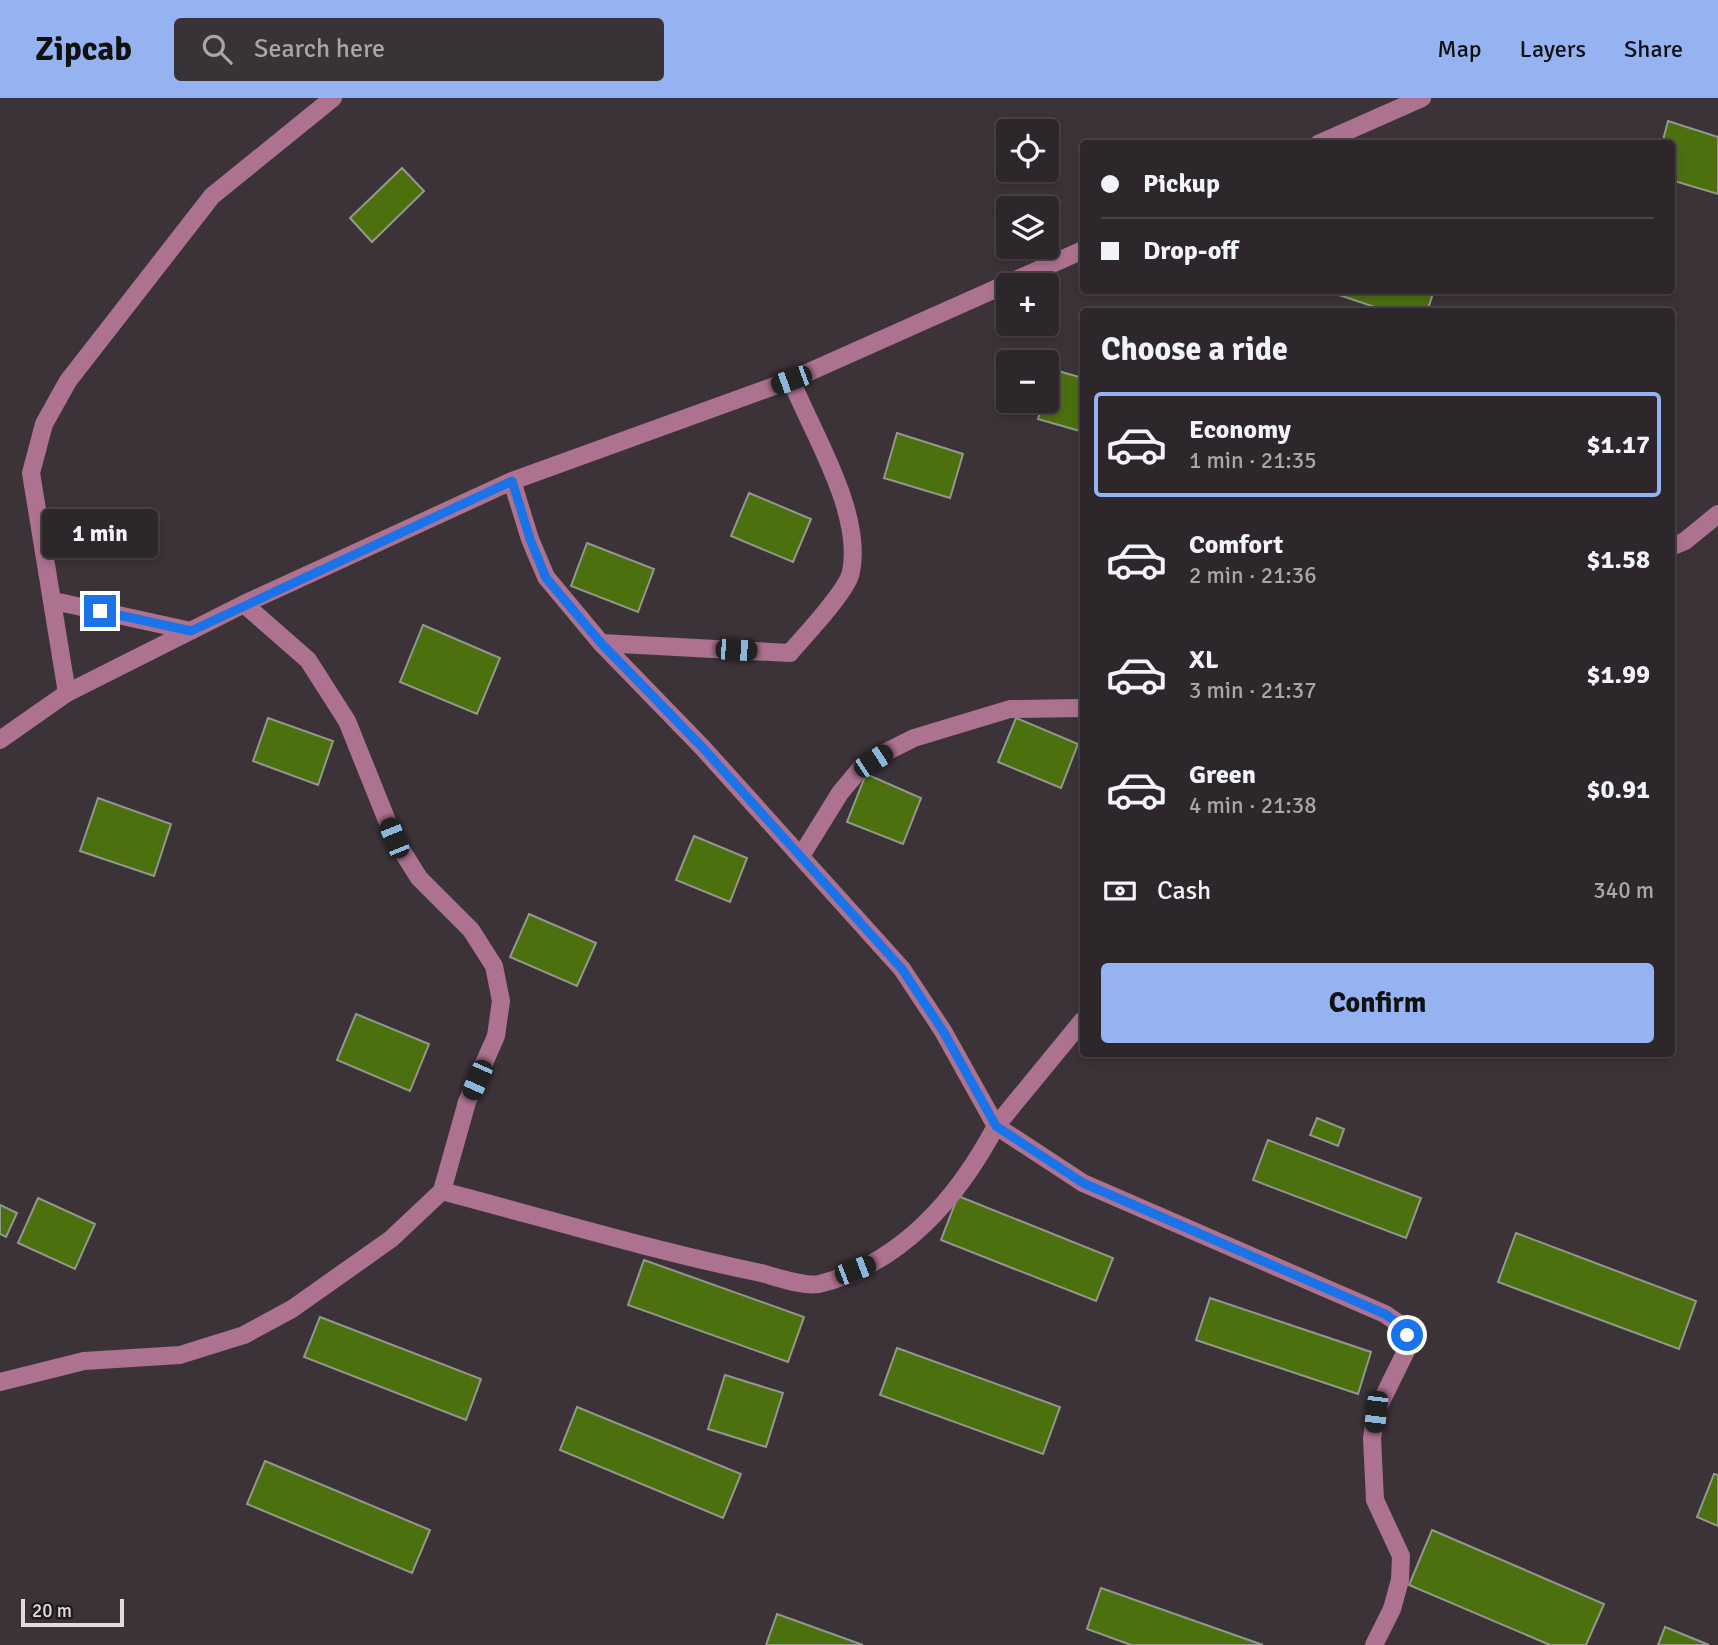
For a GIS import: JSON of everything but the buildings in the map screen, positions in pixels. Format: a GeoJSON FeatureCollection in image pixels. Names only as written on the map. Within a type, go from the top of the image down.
{"type":"FeatureCollection","features":[{"type":"Feature","properties":{"kind":"lane"},"geometry":{"type":"LineString","coordinates":[[67,693],[32,473],[44,424],[68,381],[212,196],[333,98]]}},
{"type":"Feature","properties":{"kind":"lane"},"geometry":{"type":"LineString","coordinates":[[1327,140],[1422,98]]}},
{"type":"Feature","properties":{"kind":"lane"},"geometry":{"type":"LineString","coordinates":[[0,740],[67,693],[244,604],[512,481],[791,380],[1080,251]]}},
{"type":"Feature","properties":{"kind":"lane"},"geometry":{"type":"LineString","coordinates":[[601,643],[790,653],[833,602],[851,574],[851,536],[842,497],[791,380]]}},
{"type":"Feature","properties":{"kind":"lane"},"geometry":{"type":"LineString","coordinates":[[512,481],[530,539],[546,578],[601,643],[702,747],[902,969],[943,1031],[996,1126],[1083,1183],[1385,1314],[1398,1323],[1407,1335],[1406,1351],[1382,1395],[1372,1438],[1375,1500],[1401,1556],[1400,1580],[1392,1609],[1374,1645]]}},
{"type":"Feature","properties":{"kind":"lane"},"geometry":{"type":"LineString","coordinates":[[1675,545],[1685,541],[1718,514]]}},
{"type":"Feature","properties":{"kind":"lane"},"geometry":{"type":"LineString","coordinates":[[54,601],[191,631]]}},
{"type":"Feature","properties":{"kind":"lane"},"geometry":{"type":"LineString","coordinates":[[0,1382],[84,1361],[180,1355],[244,1335],[292,1309],[391,1239],[442,1191],[467,1102],[496,1036],[501,1001],[494,966],[471,930],[419,878],[394,838],[348,720],[308,660],[244,604]]}},
{"type":"Feature","properties":{"kind":"lane"},"geometry":{"type":"LineString","coordinates":[[801,856],[840,793],[860,769],[886,752],[914,738],[1010,709],[1080,708]]}},
{"type":"Feature","properties":{"kind":"lane"},"geometry":{"type":"LineString","coordinates":[[442,1191],[711,1263],[816,1285],[875,1262],[914,1234],[945,1205],[975,1167],[996,1126],[1080,1024]]}},
{"type":"Feature","properties":{"kind":"route"},"geometry":{"type":"LineString","coordinates":[[100,611],[191,631],[512,481],[530,539],[546,578],[578,619],[702,747],[902,969],[943,1031],[996,1126],[1083,1183],[1385,1314],[1398,1323],[1407,1335]]}}]}
